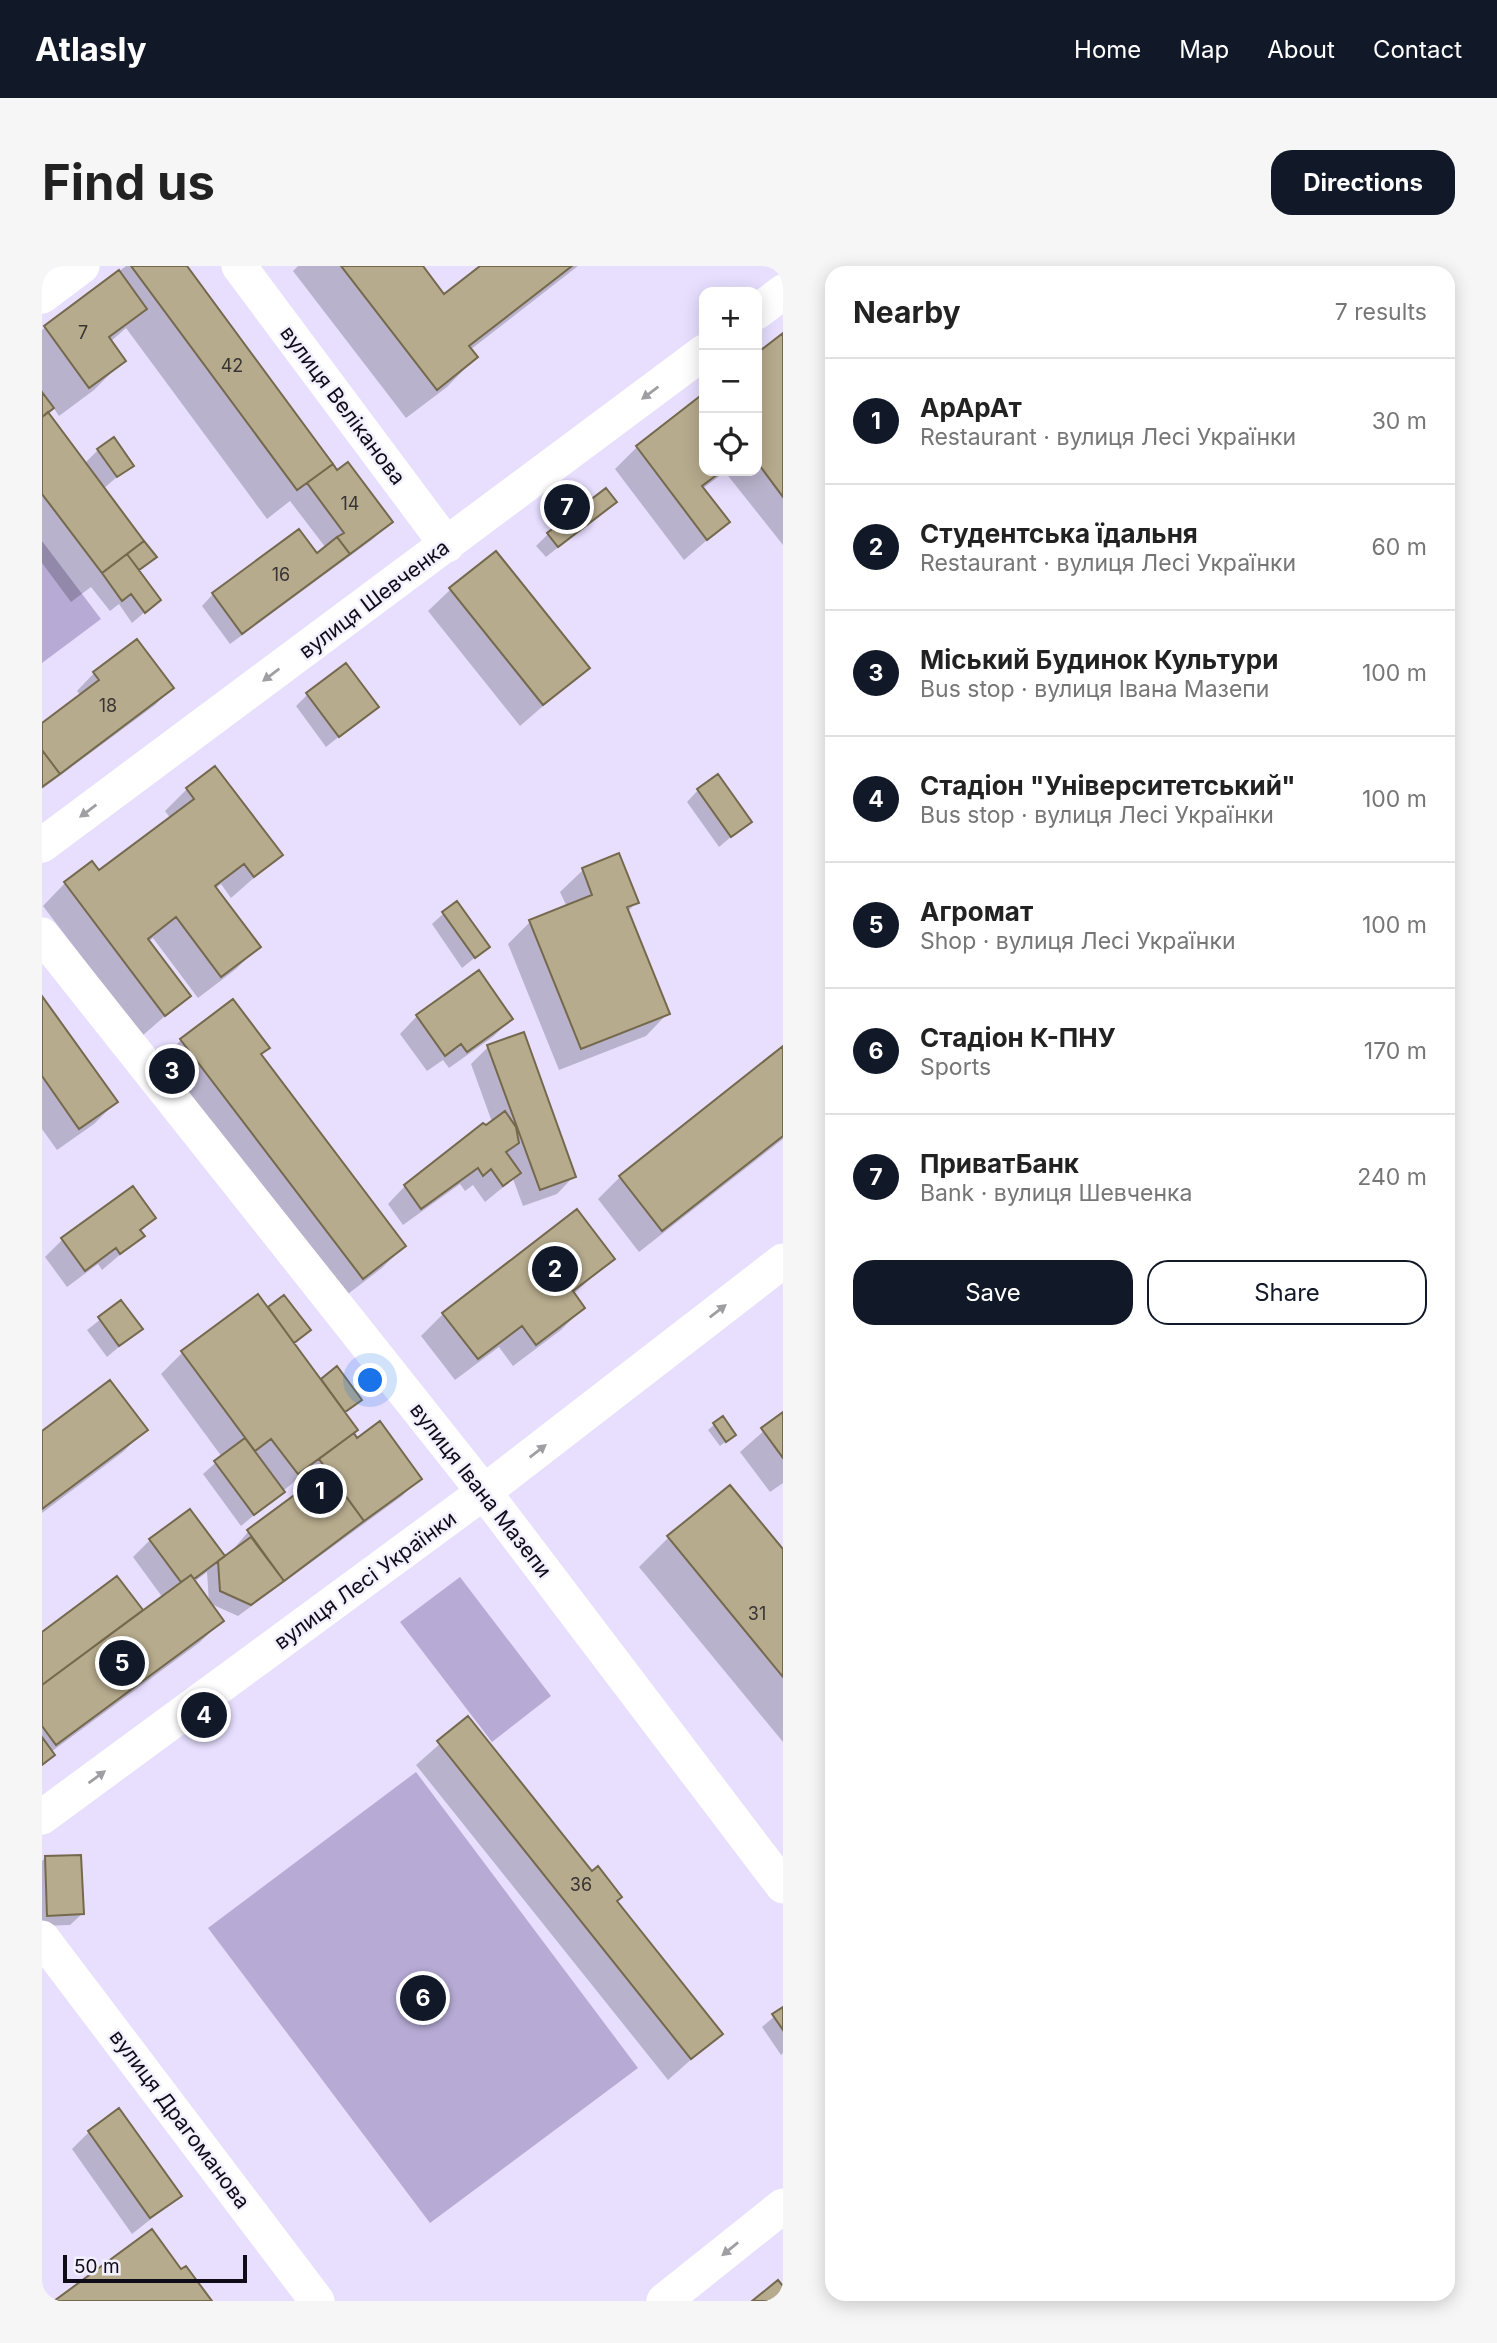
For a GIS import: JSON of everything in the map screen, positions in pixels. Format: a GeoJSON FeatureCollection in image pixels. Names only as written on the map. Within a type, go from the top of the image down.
{"type":"FeatureCollection","features":[{"type":"Feature","properties":{"kind":"street"},"geometry":{"type":"LineString","coordinates":[[42,296],[82,266]]}},
{"type":"Feature","properties":{"kind":"street","name":"вулиця Веліканова"},"geometry":{"type":"LineString","coordinates":[[240,266],[447,545]]}},
{"type":"Feature","properties":{"kind":"street"},"geometry":{"type":"LineString","coordinates":[[762,308],[783,292]]}},
{"type":"Feature","properties":{"kind":"street","name":"вулиця Шевченка"},"geometry":{"type":"LineString","coordinates":[[42,845],[699,356]]}},
{"type":"Feature","properties":{"kind":"street","name":"вулиця Івана Мазепи"},"geometry":{"type":"LineString","coordinates":[[42,934],[484,1493],[783,1886]]}},
{"type":"Feature","properties":{"kind":"street","name":"вулиця Лесі Українки"},"geometry":{"type":"LineString","coordinates":[[42,1817],[484,1493],[783,1261]]}},
{"type":"Feature","properties":{"kind":"street","name":"вулиця Драгоманова"},"geometry":{"type":"LineString","coordinates":[[42,1938],[317,2301]]}},
{"type":"Feature","properties":{"kind":"street"},"geometry":{"type":"LineString","coordinates":[[664,2301],[783,2206]]}},
{"type":"Feature","properties":{"kind":"shaded area"},"geometry":{"type":"Polygon","coordinates":[[[42,541],[101,619],[42,663],[42,541]]]}},
{"type":"Feature","properties":{"kind":"shaded area"},"geometry":{"type":"Polygon","coordinates":[[[460,1577],[551,1696],[492,1742],[400,1622],[460,1577]]]}},
{"type":"Feature","properties":{"kind":"shaded area"},"geometry":{"type":"Polygon","coordinates":[[[416,1772],[638,2068],[430,2223],[208,1928],[416,1772]]]}},
{"type":"Feature","properties":{"kind":"building"},"geometry":{"type":"Polygon","coordinates":[[[131,266],[187,266],[333,464],[297,490],[131,266]]]}},
{"type":"Feature","properties":{"kind":"building"},"geometry":{"type":"Polygon","coordinates":[[[341,266],[423,266],[444,294],[480,266],[572,266],[469,346],[478,357],[437,390],[341,266]]]}},
{"type":"Feature","properties":{"kind":"building"},"geometry":{"type":"Polygon","coordinates":[[[119,270],[147,309],[109,337],[126,361],[89,388],[44,326],[119,270]]]}},
{"type":"Feature","properties":{"kind":"building"},"geometry":{"type":"Polygon","coordinates":[[[783,333],[783,497],[762,469],[762,349],[783,333]]]}},
{"type":"Feature","properties":{"kind":"building"},"geometry":{"type":"Polygon","coordinates":[[[42,392],[54,408],[42,417],[42,392]]]}},
{"type":"Feature","properties":{"kind":"building"},"geometry":{"type":"Polygon","coordinates":[[[699,397],[699,476],[715,476],[702,486],[730,522],[707,540],[636,446],[699,397]]]}},
{"type":"Feature","properties":{"kind":"building"},"geometry":{"type":"Polygon","coordinates":[[[48,412],[144,541],[102,573],[42,494],[42,417],[48,412]]]}},
{"type":"Feature","properties":{"kind":"building"},"geometry":{"type":"Polygon","coordinates":[[[114,437],[134,466],[117,477],[97,449],[114,437]]]}},
{"type":"Feature","properties":{"kind":"building"},"geometry":{"type":"Polygon","coordinates":[[[348,462],[393,522],[350,554],[337,537],[344,533],[307,483],[333,464],[337,470],[348,462]]]}},
{"type":"Feature","properties":{"kind":"building"},"geometry":{"type":"Polygon","coordinates":[[[606,488],[617,502],[558,547],[547,533],[606,488]]]}},
{"type":"Feature","properties":{"kind":"building"},"geometry":{"type":"Polygon","coordinates":[[[299,529],[317,553],[337,537],[350,554],[242,634],[212,593],[299,529]]]}},
{"type":"Feature","properties":{"kind":"building"},"geometry":{"type":"Polygon","coordinates":[[[144,541],[157,557],[139,570],[127,554],[144,541]]]}},
{"type":"Feature","properties":{"kind":"building"},"geometry":{"type":"Polygon","coordinates":[[[496,551],[590,668],[543,705],[449,588],[496,551]]]}},
{"type":"Feature","properties":{"kind":"building"},"geometry":{"type":"Polygon","coordinates":[[[127,554],[161,600],[145,613],[131,594],[122,601],[102,573],[127,554]]]}},
{"type":"Feature","properties":{"kind":"building"},"geometry":{"type":"Polygon","coordinates":[[[137,639],[174,688],[60,774],[42,750],[42,723],[99,680],[93,672],[137,639]]]}},
{"type":"Feature","properties":{"kind":"building"},"geometry":{"type":"Polygon","coordinates":[[[346,663],[379,707],[339,737],[306,693],[346,663]]]}},
{"type":"Feature","properties":{"kind":"building"},"geometry":{"type":"Polygon","coordinates":[[[42,750],[60,774],[42,787],[42,750]]]}},
{"type":"Feature","properties":{"kind":"building"},"geometry":{"type":"Polygon","coordinates":[[[215,766],[283,855],[254,877],[244,864],[215,886],[261,947],[221,977],[176,917],[148,939],[191,996],[165,1016],[64,882],[92,861],[99,870],[194,799],[186,788],[215,766]]]}},
{"type":"Feature","properties":{"kind":"building"},"geometry":{"type":"Polygon","coordinates":[[[718,774],[752,822],[731,837],[697,789],[718,774]]]}},
{"type":"Feature","properties":{"kind":"building"},"geometry":{"type":"Polygon","coordinates":[[[619,853],[639,903],[627,907],[670,1014],[581,1049],[529,920],[592,895],[582,868],[619,853]]]}},
{"type":"Feature","properties":{"kind":"building"},"geometry":{"type":"Polygon","coordinates":[[[457,901],[490,947],[475,958],[442,912],[457,901]]]}},
{"type":"Feature","properties":{"kind":"building"},"geometry":{"type":"Polygon","coordinates":[[[479,970],[513,1019],[467,1052],[461,1044],[445,1056],[416,1015],[479,970]]]}},
{"type":"Feature","properties":{"kind":"building"},"geometry":{"type":"Polygon","coordinates":[[[42,996],[118,1102],[79,1129],[42,1076],[42,996]]]}},
{"type":"Feature","properties":{"kind":"building"},"geometry":{"type":"Polygon","coordinates":[[[233,999],[270,1048],[261,1054],[406,1246],[363,1279],[180,1039],[233,999]]]}},
{"type":"Feature","properties":{"kind":"building"},"geometry":{"type":"Polygon","coordinates":[[[524,1032],[576,1177],[540,1190],[487,1045],[524,1032]]]}},
{"type":"Feature","properties":{"kind":"building"},"geometry":{"type":"Polygon","coordinates":[[[783,1046],[783,1136],[662,1231],[619,1176],[783,1046]]]}},
{"type":"Feature","properties":{"kind":"building"},"geometry":{"type":"Polygon","coordinates":[[[505,1111],[516,1127],[519,1143],[506,1152],[521,1173],[503,1186],[491,1169],[483,1176],[478,1168],[421,1209],[404,1185],[483,1123],[486,1125],[505,1111]]]}},
{"type":"Feature","properties":{"kind":"building"},"geometry":{"type":"Polygon","coordinates":[[[133,1186],[156,1218],[140,1230],[145,1236],[120,1254],[116,1248],[85,1271],[61,1238],[133,1186]]]}},
{"type":"Feature","properties":{"kind":"building"},"geometry":{"type":"Polygon","coordinates":[[[577,1209],[615,1259],[573,1291],[585,1308],[536,1345],[522,1326],[478,1359],[442,1313],[577,1209]]]}},
{"type":"Feature","properties":{"kind":"building"},"geometry":{"type":"Polygon","coordinates":[[[258,1294],[358,1430],[298,1474],[271,1439],[255,1451],[181,1351],[258,1294]]]}},
{"type":"Feature","properties":{"kind":"building"},"geometry":{"type":"Polygon","coordinates":[[[284,1295],[311,1330],[294,1343],[268,1307],[284,1295]]]}},
{"type":"Feature","properties":{"kind":"building"},"geometry":{"type":"Polygon","coordinates":[[[121,1300],[143,1329],[119,1346],[98,1317],[121,1300]]]}},
{"type":"Feature","properties":{"kind":"building"},"geometry":{"type":"Polygon","coordinates":[[[337,1366],[362,1400],[345,1412],[321,1379],[337,1366]]]}},
{"type":"Feature","properties":{"kind":"building"},"geometry":{"type":"Polygon","coordinates":[[[110,1380],[148,1430],[42,1509],[42,1431],[110,1380]]]}},
{"type":"Feature","properties":{"kind":"building"},"geometry":{"type":"Polygon","coordinates":[[[783,1412],[783,1458],[761,1428],[783,1412]]]}},
{"type":"Feature","properties":{"kind":"building"},"geometry":{"type":"Polygon","coordinates":[[[723,1416],[736,1435],[726,1442],[713,1423],[723,1416]]]}},
{"type":"Feature","properties":{"kind":"building"},"geometry":{"type":"Polygon","coordinates":[[[380,1421],[422,1479],[364,1521],[319,1459],[354,1433],[357,1438],[380,1421]]]}},
{"type":"Feature","properties":{"kind":"building"},"geometry":{"type":"Polygon","coordinates":[[[245,1438],[285,1492],[254,1515],[214,1461],[245,1438]]]}},
{"type":"Feature","properties":{"kind":"building"},"geometry":{"type":"Polygon","coordinates":[[[327,1471],[364,1521],[284,1581],[247,1530],[327,1471]]]}},
{"type":"Feature","properties":{"kind":"building"},"geometry":{"type":"Polygon","coordinates":[[[730,1485],[783,1549],[783,1677],[667,1536],[730,1485]]]}},
{"type":"Feature","properties":{"kind":"building"},"geometry":{"type":"Polygon","coordinates":[[[190,1509],[225,1556],[194,1579],[191,1575],[181,1582],[149,1539],[190,1509]]]}},
{"type":"Feature","properties":{"kind":"building"},"geometry":{"type":"Polygon","coordinates":[[[251,1537],[284,1581],[251,1605],[220,1591],[218,1561],[251,1537]]]}},
{"type":"Feature","properties":{"kind":"building"},"geometry":{"type":"Polygon","coordinates":[[[191,1575],[224,1621],[56,1745],[42,1726],[42,1685],[191,1575]]]}},
{"type":"Feature","properties":{"kind":"building"},"geometry":{"type":"Polygon","coordinates":[[[117,1576],[143,1610],[42,1685],[42,1632],[117,1576]]]}},
{"type":"Feature","properties":{"kind":"building"},"geometry":{"type":"Polygon","coordinates":[[[468,1716],[592,1871],[598,1866],[622,1897],[617,1901],[723,2034],[691,2059],[437,1741],[468,1716]]]}},
{"type":"Feature","properties":{"kind":"building"},"geometry":{"type":"Polygon","coordinates":[[[42,1737],[55,1755],[42,1765],[42,1737]]]}},
{"type":"Feature","properties":{"kind":"building"},"geometry":{"type":"Polygon","coordinates":[[[81,1855],[84,1914],[47,1916],[45,1856],[81,1855]]]}},
{"type":"Feature","properties":{"kind":"building"},"geometry":{"type":"Polygon","coordinates":[[[783,2007],[783,2030],[772,2014],[783,2007]]]}},
{"type":"Feature","properties":{"kind":"building"},"geometry":{"type":"Polygon","coordinates":[[[119,2108],[182,2196],[150,2218],[88,2131],[119,2108]]]}},
{"type":"Feature","properties":{"kind":"building"},"geometry":{"type":"Polygon","coordinates":[[[152,2229],[181,2269],[186,2266],[212,2301],[54,2301],[152,2229]]]}},
{"type":"Feature","properties":{"kind":"building"},"geometry":{"type":"Polygon","coordinates":[[[778,2280],[783,2286],[783,2301],[752,2301],[778,2280]]]}},
{"type":"Feature","properties":{"kind":"place","name":"ПриватБанк"},"geometry":{"type":"Point","coordinates":[567,507]}},
{"type":"Feature","properties":{"kind":"place","name":"Міський Будинок Культури"},"geometry":{"type":"Point","coordinates":[172,1071]}},
{"type":"Feature","properties":{"kind":"place","name":"Студентська їдальня"},"geometry":{"type":"Point","coordinates":[555,1269]}},
{"type":"Feature","properties":{"kind":"place","name":"АрАрАт"},"geometry":{"type":"Point","coordinates":[320,1491]}},
{"type":"Feature","properties":{"kind":"place","name":"Агромат"},"geometry":{"type":"Point","coordinates":[122,1663]}},
{"type":"Feature","properties":{"kind":"place","name":"Стадіон \"Університетський\""},"geometry":{"type":"Point","coordinates":[204,1715]}},
{"type":"Feature","properties":{"kind":"place","name":"Стадіон К-ПНУ"},"geometry":{"type":"Point","coordinates":[423,1998]}}]}
